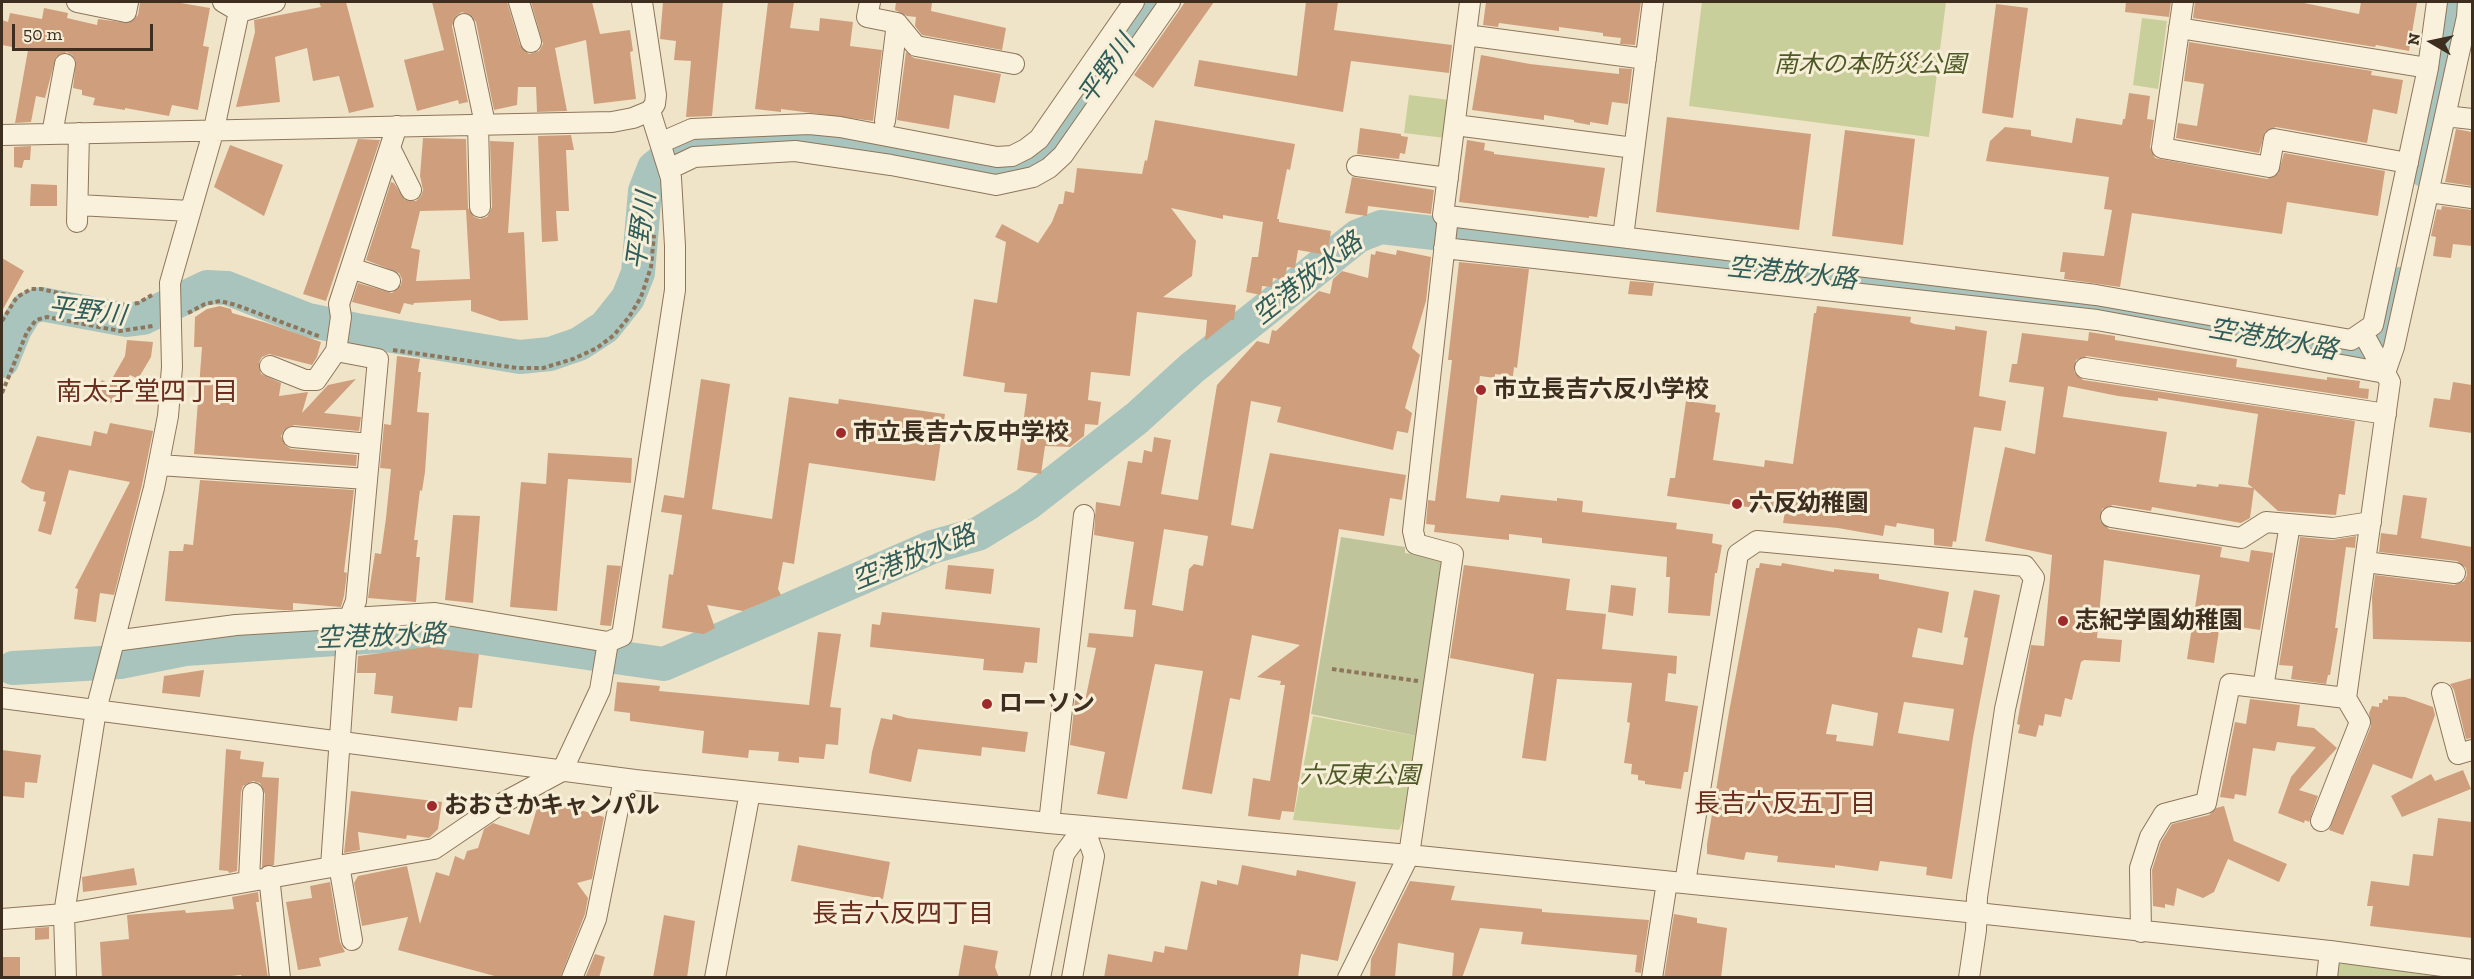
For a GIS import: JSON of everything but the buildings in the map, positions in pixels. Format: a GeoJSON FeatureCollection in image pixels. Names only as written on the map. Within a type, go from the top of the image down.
{"type":"FeatureCollection","features":[{"type":"Feature","properties":{"kind":"street"},"geometry":{"type":"LineString","coordinates":[[77,2],[126,12],[128,2]]}},
{"type":"Feature","properties":{"kind":"street"},"geometry":{"type":"LineString","coordinates":[[223,2],[241,7],[274,2]]}},
{"type":"Feature","properties":{"kind":"street"},"geometry":{"type":"LineString","coordinates":[[519,2],[531,42]]}},
{"type":"Feature","properties":{"kind":"street"},"geometry":{"type":"LineString","coordinates":[[2,135],[612,122],[633,118],[650,111],[655,104],[656,95],[642,2]]}},
{"type":"Feature","properties":{"kind":"street"},"geometry":{"type":"LineString","coordinates":[[870,2],[867,17],[897,23],[916,46],[1014,64]]}},
{"type":"Feature","properties":{"kind":"street"},"geometry":{"type":"LineString","coordinates":[[660,142],[692,129],[809,124],[840,127],[997,157],[1012,156],[1039,139],[1134,2]]}},
{"type":"Feature","properties":{"kind":"street"},"geometry":{"type":"LineString","coordinates":[[669,169],[694,157],[795,151],[891,165],[996,185],[1033,177],[1049,168],[1063,154],[1170,2]]}},
{"type":"Feature","properties":{"kind":"street"},"geometry":{"type":"LineString","coordinates":[[1470,2],[1443,215],[2096,295],[2351,340],[2373,326],[2428,68],[2437,2]]}},
{"type":"Feature","properties":{"kind":"street"},"geometry":{"type":"LineString","coordinates":[[1623,237],[1653,2]]}},
{"type":"Feature","properties":{"kind":"street"},"geometry":{"type":"LineString","coordinates":[[2183,2],[2162,148],[2269,167],[2274,139],[2408,163]]}},
{"type":"Feature","properties":{"kind":"street"},"geometry":{"type":"LineString","coordinates":[[2384,372],[2394,347],[2467,17],[2468,2]]}},
{"type":"Feature","properties":{"kind":"street"},"geometry":{"type":"LineString","coordinates":[[66,978],[64,914],[96,710],[159,465],[168,416],[172,367],[170,286],[214,129],[241,7]]}},
{"type":"Feature","properties":{"kind":"street"},"geometry":{"type":"LineString","coordinates":[[885,121],[897,23]]}},
{"type":"Feature","properties":{"kind":"street"},"geometry":{"type":"LineString","coordinates":[[464,24],[482,124],[480,207]]}},
{"type":"Feature","properties":{"kind":"street"},"geometry":{"type":"LineString","coordinates":[[2179,28],[2428,68]]}},
{"type":"Feature","properties":{"kind":"street"},"geometry":{"type":"LineString","coordinates":[[1466,35],[1646,59]]}},
{"type":"Feature","properties":{"kind":"street"},"geometry":{"type":"LineString","coordinates":[[52,134],[65,64]]}},
{"type":"Feature","properties":{"kind":"street"},"geometry":{"type":"LineString","coordinates":[[114,641],[236,625],[435,613],[608,642],[622,636],[675,290],[675,246],[669,169],[650,111]]}},
{"type":"Feature","properties":{"kind":"street"},"geometry":{"type":"LineString","coordinates":[[2445,116],[2472,119]]}},
{"type":"Feature","properties":{"kind":"street"},"geometry":{"type":"LineString","coordinates":[[1455,125],[1634,148]]}},
{"type":"Feature","properties":{"kind":"street"},"geometry":{"type":"LineString","coordinates":[[270,366],[305,380],[316,380],[337,344],[341,317],[339,304],[397,126]]}},
{"type":"Feature","properties":{"kind":"street"},"geometry":{"type":"LineString","coordinates":[[79,133],[77,213],[190,211]]}},
{"type":"Feature","properties":{"kind":"street"},"geometry":{"type":"LineString","coordinates":[[390,148],[411,190]]}},
{"type":"Feature","properties":{"kind":"street"},"geometry":{"type":"LineString","coordinates":[[1357,166],[1448,178]]}},
{"type":"Feature","properties":{"kind":"street"},"geometry":{"type":"LineString","coordinates":[[2429,192],[2472,198]]}},
{"type":"Feature","properties":{"kind":"street"},"geometry":{"type":"LineString","coordinates":[[1348,978],[1409,855],[1453,554],[1416,544],[1413,531],[1448,216]]}},
{"type":"Feature","properties":{"kind":"street"},"geometry":{"type":"LineString","coordinates":[[1444,248],[2097,320],[2384,372]]}},
{"type":"Feature","properties":{"kind":"street"},"geometry":{"type":"LineString","coordinates":[[351,268],[390,281]]}},
{"type":"Feature","properties":{"kind":"street"},"geometry":{"type":"LineString","coordinates":[[2321,821],[2360,722],[2346,698],[2390,382],[2363,334]]}},
{"type":"Feature","properties":{"kind":"street"},"geometry":{"type":"LineString","coordinates":[[337,344],[380,354],[356,601],[350,619],[335,866],[352,940]]}},
{"type":"Feature","properties":{"kind":"street"},"geometry":{"type":"LineString","coordinates":[[2085,368],[2386,414]]}},
{"type":"Feature","properties":{"kind":"street"},"geometry":{"type":"LineString","coordinates":[[293,437],[370,444]]}},
{"type":"Feature","properties":{"kind":"street"},"geometry":{"type":"LineString","coordinates":[[159,465],[367,479]]}},
{"type":"Feature","properties":{"kind":"street"},"geometry":{"type":"LineString","coordinates":[[1048,823],[1084,515]]}},
{"type":"Feature","properties":{"kind":"street"},"geometry":{"type":"LineString","coordinates":[[2111,517],[2241,538],[2266,522],[2333,528],[2371,522]]}},
{"type":"Feature","properties":{"kind":"street"},"geometry":{"type":"LineString","coordinates":[[2263,688],[2290,524]]}},
{"type":"Feature","properties":{"kind":"street"},"geometry":{"type":"LineString","coordinates":[[1652,978],[1676,883],[1738,554],[1757,541],[2025,566],[2034,579],[2005,709],[1969,978]]}},
{"type":"Feature","properties":{"kind":"street"},"geometry":{"type":"LineString","coordinates":[[2365,562],[2455,573]]}},
{"type":"Feature","properties":{"kind":"street"},"geometry":{"type":"LineString","coordinates":[[2,919],[64,914],[269,876],[434,849],[499,805],[562,771],[600,690],[608,642]]}},
{"type":"Feature","properties":{"kind":"street"},"geometry":{"type":"LineString","coordinates":[[2141,932],[2140,868],[2150,837],[2164,814],[2206,803],[2230,684],[2346,698]]}},
{"type":"Feature","properties":{"kind":"street"},"geometry":{"type":"LineString","coordinates":[[2442,693],[2458,754],[2472,750]]}},
{"type":"Feature","properties":{"kind":"street"},"geometry":{"type":"LineString","coordinates":[[2,698],[624,779],[1084,827],[1409,855],[1977,913],[2330,951],[2472,970]]}},
{"type":"Feature","properties":{"kind":"street"},"geometry":{"type":"LineString","coordinates":[[572,978],[596,919],[624,779]]}},
{"type":"Feature","properties":{"kind":"street"},"geometry":{"type":"LineString","coordinates":[[715,978],[750,792]]}},
{"type":"Feature","properties":{"kind":"street"},"geometry":{"type":"LineString","coordinates":[[249,880],[253,793]]}},
{"type":"Feature","properties":{"kind":"street"},"geometry":{"type":"LineString","coordinates":[[1040,978],[1064,854],[1084,827]]}},
{"type":"Feature","properties":{"kind":"street"},"geometry":{"type":"LineString","coordinates":[[1072,978],[1094,856],[1084,827]]}},
{"type":"Feature","properties":{"kind":"street"},"geometry":{"type":"LineString","coordinates":[[269,876],[280,978]]}},
{"type":"Feature","properties":{"kind":"street"},"geometry":{"type":"LineString","coordinates":[[2327,978],[2330,951]]}},
{"type":"Feature","properties":{"kind":"path"},"geometry":{"type":"LineString","coordinates":[[380,354],[517,368],[543,368],[573,359],[597,348],[614,335],[641,297],[651,267],[654,233]]}},
{"type":"Feature","properties":{"kind":"path"},"geometry":{"type":"LineString","coordinates":[[2,321],[17,297],[31,289],[125,305],[138,303],[170,286]]}},
{"type":"Feature","properties":{"kind":"path"},"geometry":{"type":"LineString","coordinates":[[2,393],[27,332],[36,320],[47,317],[120,331],[141,329],[205,304],[220,301],[236,304],[337,344]]}},
{"type":"Feature","properties":{"kind":"path"},"geometry":{"type":"LineString","coordinates":[[1332,669],[1434,684]]}},
{"type":"Feature","properties":{"kind":"green space","name":"南木の本防災公園"},"geometry":{"type":"Polygon","coordinates":[[[1702,2],[1946,2],[1929,137],[1689,106],[1702,2]]]}},
{"type":"Feature","properties":{"kind":"green space"},"geometry":{"type":"Polygon","coordinates":[[[2142,18],[2167,21],[2158,89],[2133,85],[2142,18]]]}},
{"type":"Feature","properties":{"kind":"green space"},"geometry":{"type":"Polygon","coordinates":[[[1409,95],[1450,100],[1445,138],[1404,133],[1409,95]]]}},
{"type":"Feature","properties":{"kind":"green space"},"geometry":{"type":"Polygon","coordinates":[[[1341,537],[1405,547],[1405,553],[1438,558],[1445,568],[1421,737],[1311,714],[1341,537]]]}},
{"type":"Feature","properties":{"kind":"green space","name":"六反東公園"},"geometry":{"type":"Polygon","coordinates":[[[1313,716],[1421,737],[1413,797],[1399,830],[1293,820],[1313,716]]]}},
{"type":"Feature","properties":{"kind":"green space"},"geometry":{"type":"Polygon","coordinates":[[[2336,964],[2353,964],[2440,977],[2334,978],[2336,964]]]}},
{"type":"Feature","properties":{"kind":"waterway","name":"平野川"},"geometry":{"type":"LineString","coordinates":[[2,361],[15,329],[27,309],[41,304],[127,320],[143,318],[207,287],[227,288],[308,320],[356,330],[520,357],[550,354],[579,344],[605,327],[628,298],[638,273],[645,191],[654,168],[677,150],[694,143],[795,139],[832,142],[996,172],[1016,172],[1038,160],[1056,142],[1155,2]]}},
{"type":"Feature","properties":{"kind":"waterway","name":"空港放水路"},"geometry":{"type":"LineString","coordinates":[[2424,170],[2453,31],[2455,2]]}},
{"type":"Feature","properties":{"kind":"waterway","name":"空港放水路"},"geometry":{"type":"LineString","coordinates":[[13,668],[120,662],[185,649],[441,632],[664,664],[932,547],[978,534],[1027,504],[1137,418],[1192,368],[1358,236],[1381,227],[2095,308],[2353,354],[2389,329],[2399,284]]}},
{"type":"Feature","properties":{"kind":"place","name":"市立長吉六反小学校"},"geometry":{"type":"Point","coordinates":[1481,390]}},
{"type":"Feature","properties":{"kind":"place","name":"市立長吉六反中学校"},"geometry":{"type":"Point","coordinates":[841,433]}},
{"type":"Feature","properties":{"kind":"place","name":"六反幼稚園"},"geometry":{"type":"Point","coordinates":[1737,504]}},
{"type":"Feature","properties":{"kind":"place","name":"志紀学園幼稚園"},"geometry":{"type":"Point","coordinates":[2063,621]}},
{"type":"Feature","properties":{"kind":"place","name":"ローソン"},"geometry":{"type":"Point","coordinates":[987,704]}},
{"type":"Feature","properties":{"kind":"place","name":"おおさかキャンパル"},"geometry":{"type":"Point","coordinates":[432,806]}},
{"type":"Feature","properties":{"kind":"district","name":"南太子堂四丁目"},"geometry":{"type":"Point","coordinates":[147,393]}},
{"type":"Feature","properties":{"kind":"district","name":"長吉六反五丁目"},"geometry":{"type":"Point","coordinates":[1785,805]}},
{"type":"Feature","properties":{"kind":"district","name":"長吉六反四丁目"},"geometry":{"type":"Point","coordinates":[903,915]}}]}
